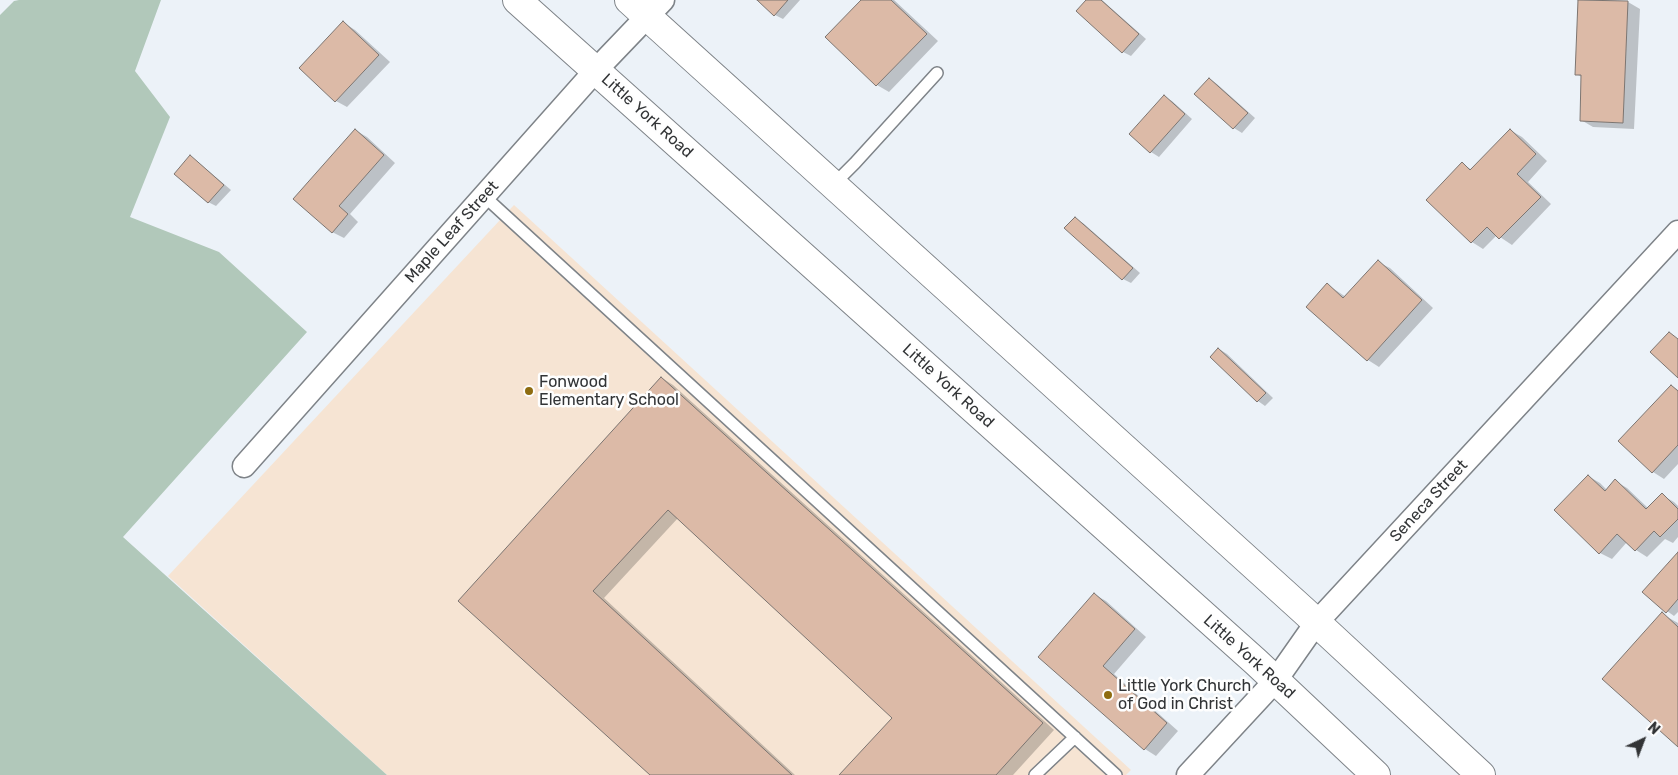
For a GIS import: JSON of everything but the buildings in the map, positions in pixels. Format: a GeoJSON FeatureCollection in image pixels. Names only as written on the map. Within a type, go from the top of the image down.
{"type":"FeatureCollection","features":[{"type":"Feature","properties":{"kind":"main road","name":"Little York Road"},"geometry":{"type":"LineString","coordinates":[[517,0],[1276,680],[1376,775]]}},
{"type":"Feature","properties":{"kind":"main road"},"geometry":{"type":"LineString","coordinates":[[647,6],[833,185],[1482,775]]}},
{"type":"Feature","properties":{"kind":"street","name":"Maple Leaf Street"},"geometry":{"type":"LineString","coordinates":[[244,466],[596,70],[647,6]]}},
{"type":"Feature","properties":{"kind":"street","name":"Seneca Street"},"geometry":{"type":"LineString","coordinates":[[1197,772],[1276,680],[1316,623],[1678,232]]}},
{"type":"Feature","properties":{"kind":"lane"},"geometry":{"type":"LineString","coordinates":[[833,185],[937,73]]}},
{"type":"Feature","properties":{"kind":"lane"},"geometry":{"type":"LineString","coordinates":[[484,196],[1116,775]]}},
{"type":"Feature","properties":{"kind":"lane"},"geometry":{"type":"LineString","coordinates":[[1035,775],[1075,737]]}},
{"type":"Feature","properties":{"kind":"shaded area","name":"Fonwood Elementary School"},"geometry":{"type":"Polygon","coordinates":[[[514,205],[1131,770],[1126,775],[387,775],[168,576],[514,205]]]}},
{"type":"Feature","properties":{"kind":"green space"},"geometry":{"type":"Polygon","coordinates":[[[161,0],[135,71],[170,117],[130,217],[219,252],[307,332],[123,537],[387,775],[0,775],[0,15],[14,1],[161,0]]]}},
{"type":"Feature","properties":{"kind":"place","name":"Fonwood Elementary School"},"geometry":{"type":"Point","coordinates":[529,391]}},
{"type":"Feature","properties":{"kind":"place","name":"Little York Church of God in Christ"},"geometry":{"type":"Point","coordinates":[1108,695]}}]}
